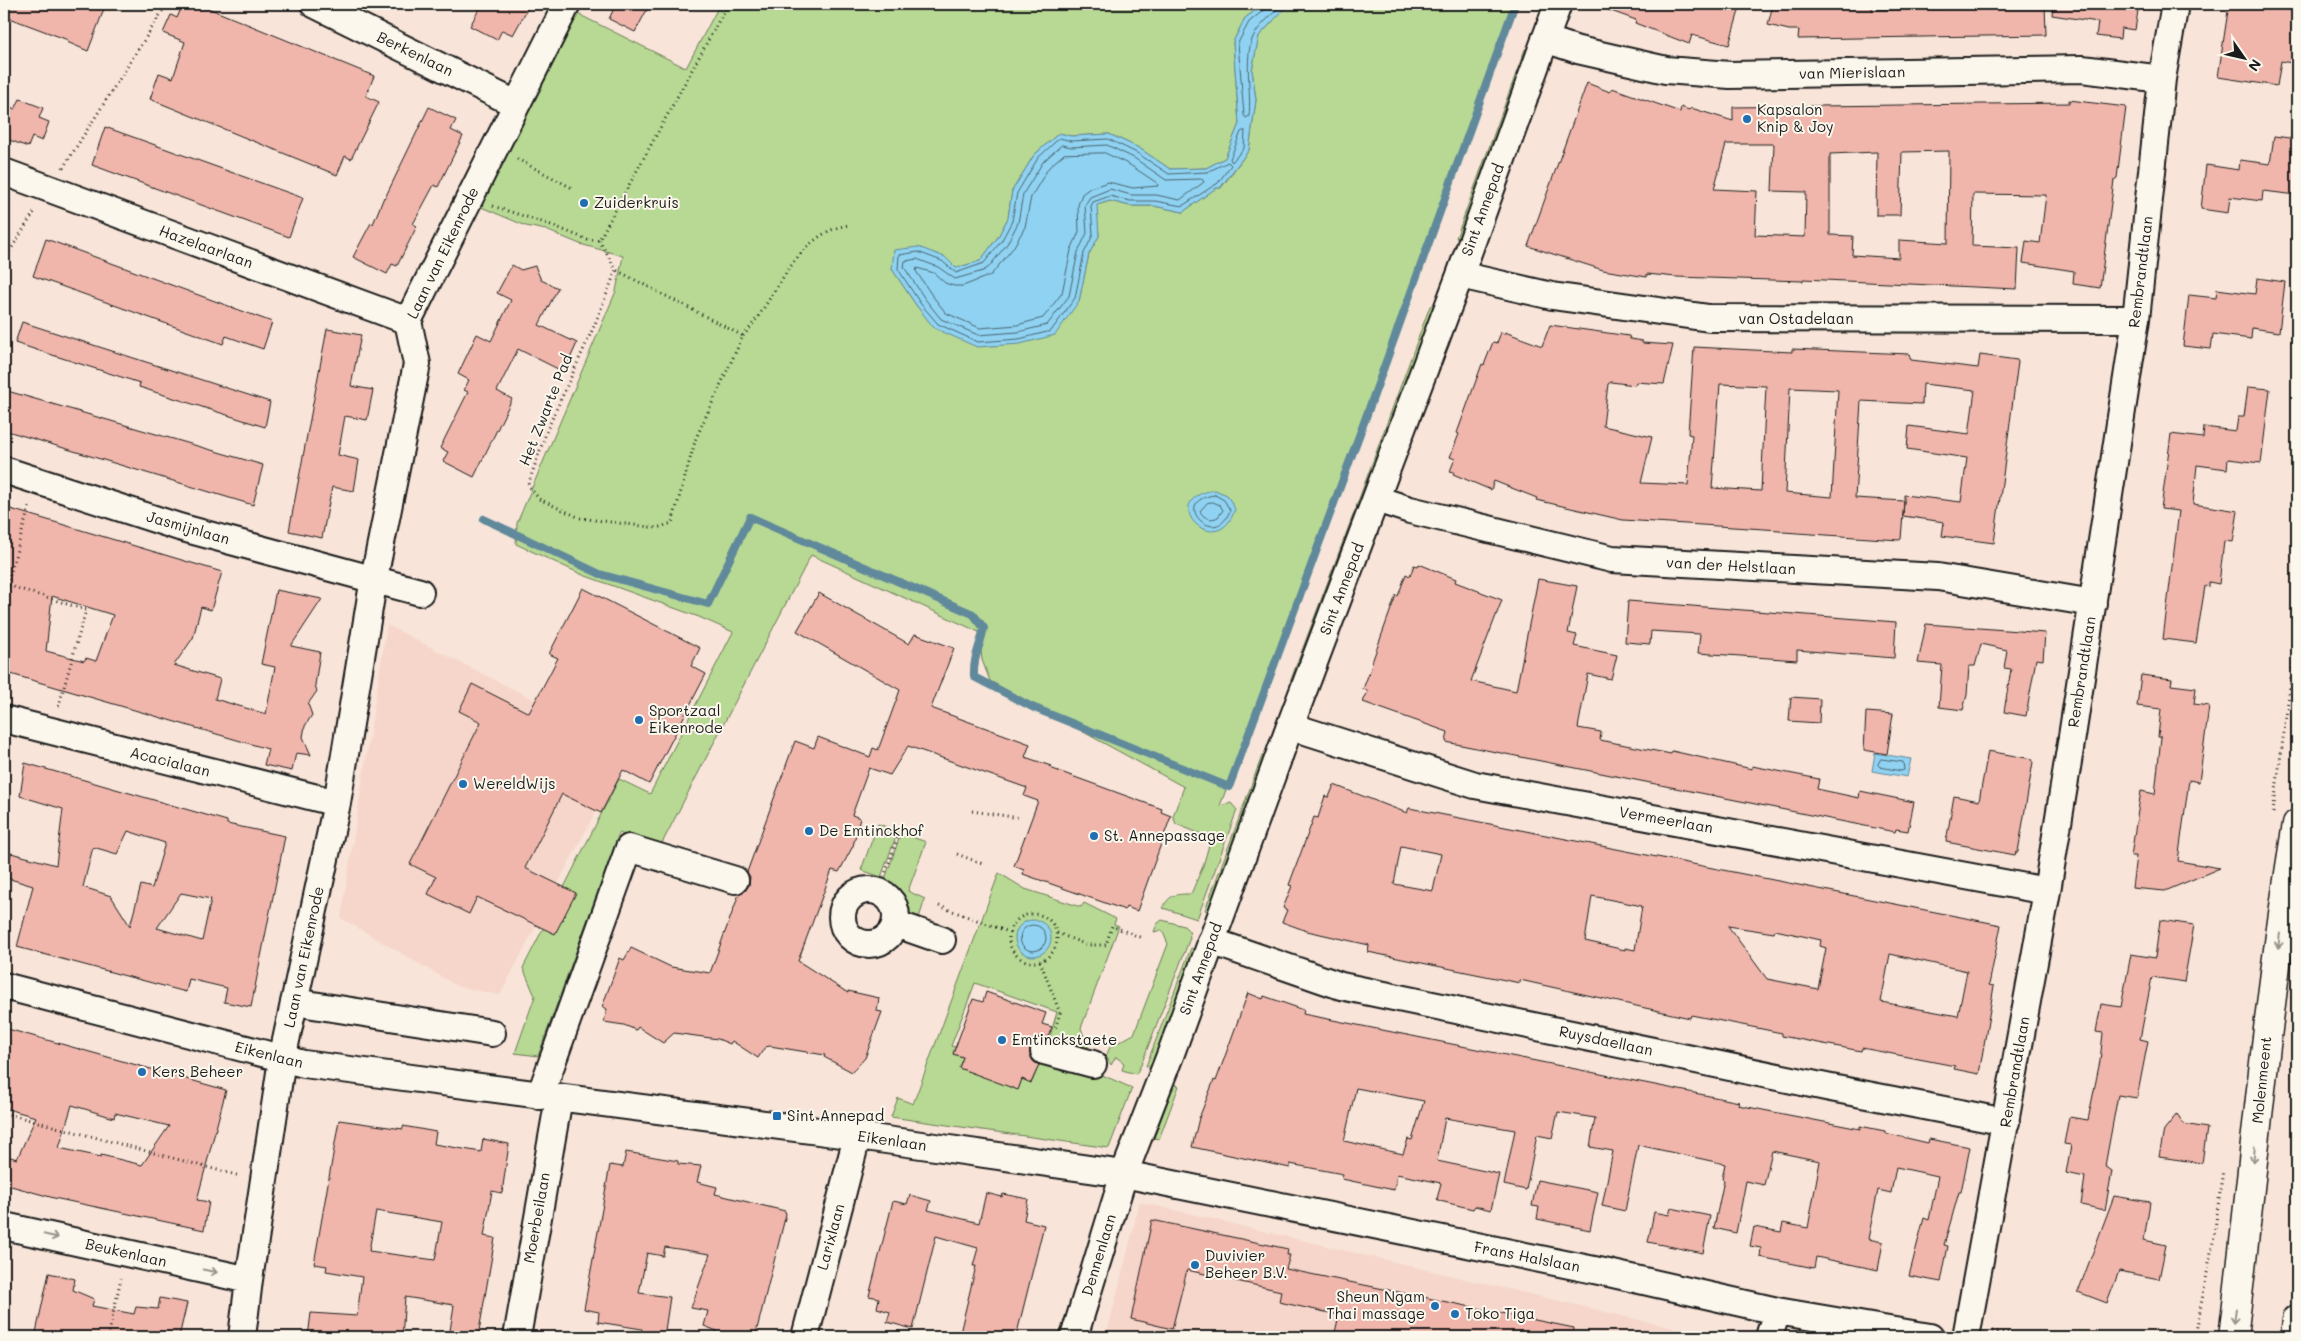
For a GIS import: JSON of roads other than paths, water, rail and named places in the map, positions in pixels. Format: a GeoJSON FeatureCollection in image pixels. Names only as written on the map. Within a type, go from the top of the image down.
{"type":"FeatureCollection","features":[{"type":"Feature","properties":{"kind":"main road","name":"Molenmeent"},"geometry":{"type":"LineString","coordinates":[[2233,1337],[2290,903],[2297,824]]}},
{"type":"Feature","properties":{"kind":"main road"},"geometry":{"type":"LineString","coordinates":[[2295,1337],[2297,1319]]}},
{"type":"Feature","properties":{"kind":"street","name":"Berkenlaan"},"geometry":{"type":"LineString","coordinates":[[314,4],[516,104]]}},
{"type":"Feature","properties":{"kind":"street","name":"Laan van Eikenrode"},"geometry":{"type":"LineString","coordinates":[[242,1337],[282,1059],[337,803],[374,578],[417,364],[408,321],[567,4]]}},
{"type":"Feature","properties":{"kind":"street","name":"Sint Annepad"},"geometry":{"type":"LineString","coordinates":[[1124,1174],[1172,1053],[1211,940],[1460,275],[1558,4]]}},
{"type":"Feature","properties":{"kind":"street","name":"Rembrandtlaan"},"geometry":{"type":"LineString","coordinates":[[1966,1337],[2047,891],[2093,603],[2136,319],[2162,79],[2175,4]]}},
{"type":"Feature","properties":{"kind":"street","name":"van Mierislaan"},"geometry":{"type":"LineString","coordinates":[[1545,39],[1578,50],[1666,70],[1730,75],[2082,69],[2162,79]]}},
{"type":"Feature","properties":{"kind":"street","name":"Hazelaarlaan"},"geometry":{"type":"LineString","coordinates":[[4,172],[408,321]]}},
{"type":"Feature","properties":{"kind":"street","name":"van Ostadelaan"},"geometry":{"type":"LineString","coordinates":[[1460,275],[1552,296],[1710,318],[2136,319]]}},
{"type":"Feature","properties":{"kind":"street","name":"Jasmijnlaan"},"geometry":{"type":"LineString","coordinates":[[4,470],[179,527],[374,578]]}},
{"type":"Feature","properties":{"kind":"street","name":"van der Helstlaan"},"geometry":{"type":"LineString","coordinates":[[1376,499],[1410,510],[1612,559],[1938,578],[2093,603]]}},
{"type":"Feature","properties":{"kind":"street"},"geometry":{"type":"LineString","coordinates":[[374,578],[420,592]]}},
{"type":"Feature","properties":{"kind":"street","name":"Acacialaan"},"geometry":{"type":"LineString","coordinates":[[4,719],[337,803]]}},
{"type":"Feature","properties":{"kind":"street","name":"Vermeerlaan"},"geometry":{"type":"LineString","coordinates":[[1290,726],[1475,785],[2047,891]]}},
{"type":"Feature","properties":{"kind":"street"},"geometry":{"type":"LineString","coordinates":[[549,1097],[629,848],[735,880]]}},
{"type":"Feature","properties":{"kind":"street"},"geometry":{"type":"LineString","coordinates":[[866,890],[879,891],[890,899],[895,906],[896,924],[886,939],[869,945],[859,943],[846,931],[842,913],[850,897],[866,890]]}},
{"type":"Feature","properties":{"kind":"street"},"geometry":{"type":"LineString","coordinates":[[896,924],[942,940]]}},
{"type":"Feature","properties":{"kind":"street","name":"Ruysdaellaan"},"geometry":{"type":"LineString","coordinates":[[1211,940],[1341,986],[1826,1087],[2006,1122]]}},
{"type":"Feature","properties":{"kind":"street","name":"Eikenlaan"},"geometry":{"type":"LineString","coordinates":[[4,986],[304,1064],[1124,1174]]}},
{"type":"Feature","properties":{"kind":"street"},"geometry":{"type":"LineString","coordinates":[[294,1002],[492,1033]]}},
{"type":"Feature","properties":{"kind":"street"},"geometry":{"type":"LineString","coordinates":[[1046,1052],[1093,1064]]}},
{"type":"Feature","properties":{"kind":"street","name":"Moerbeilaan"},"geometry":{"type":"LineString","coordinates":[[517,1337],[549,1097]]}},
{"type":"Feature","properties":{"kind":"street","name":"Larixlaan"},"geometry":{"type":"LineString","coordinates":[[805,1337],[857,1137]]}},
{"type":"Feature","properties":{"kind":"street","name":"Frans Halslaan"},"geometry":{"type":"LineString","coordinates":[[1124,1174],[1604,1272],[1777,1311],[1930,1337]]}},
{"type":"Feature","properties":{"kind":"street","name":"Dennenlaan"},"geometry":{"type":"LineString","coordinates":[[1074,1337],[1124,1174]]}},
{"type":"Feature","properties":{"kind":"street","name":"Beukenlaan"},"geometry":{"type":"LineString","coordinates":[[4,1226],[249,1280]]}},
{"type":"Feature","properties":{"kind":"street"},"geometry":{"type":"LineString","coordinates":[[1769,1337],[1777,1311]]}},
{"type":"Feature","properties":{"kind":"water"},"geometry":{"type":"Polygon","coordinates":[[[1264,4],[1289,4],[1259,36],[1252,70],[1256,100],[1249,150],[1220,188],[1216,188],[1183,212],[1154,206],[1130,206],[1110,201],[1097,205],[1099,236],[1089,254],[1079,301],[1055,335],[1020,344],[977,347],[934,328],[892,269],[894,250],[918,247],[945,257],[956,268],[980,261],[998,237],[1008,218],[1012,191],[1034,155],[1059,133],[1071,136],[1109,134],[1139,148],[1170,169],[1206,168],[1225,158],[1239,124],[1233,42],[1245,18],[1264,4]]]}},
{"type":"Feature","properties":{"kind":"water"},"geometry":{"type":"Polygon","coordinates":[[[1215,490],[1227,495],[1235,509],[1227,524],[1216,530],[1205,530],[1195,524],[1190,514],[1190,504],[1197,496],[1215,490]]]}},
{"type":"Feature","properties":{"kind":"water"},"geometry":{"type":"Polygon","coordinates":[[[1875,753],[1911,759],[1907,777],[1872,771],[1875,753]]]}},
{"type":"Feature","properties":{"kind":"water"},"geometry":{"type":"Polygon","coordinates":[[[1033,920],[1045,926],[1051,938],[1045,950],[1033,956],[1021,950],[1015,938],[1021,926],[1033,920]]]}},
{"type":"Feature","properties":{"kind":"waterway"},"geometry":{"type":"LineString","coordinates":[[484,519],[600,574],[708,604],[750,517],[973,614],[984,628],[976,658],[974,677],[1032,707],[1229,787],[1366,417],[1515,4]]}},
{"type":"Feature","properties":{"kind":"place","name":"Kapsalon Knip & Joy"},"geometry":{"type":"Point","coordinates":[1747,119]}},
{"type":"Feature","properties":{"kind":"place","name":"Zuiderkruis"},"geometry":{"type":"Point","coordinates":[584,203]}},
{"type":"Feature","properties":{"kind":"place","name":"Sportzaal Eikenrode"},"geometry":{"type":"Point","coordinates":[639,720]}},
{"type":"Feature","properties":{"kind":"place","name":"WereldWijs"},"geometry":{"type":"Point","coordinates":[463,784]}},
{"type":"Feature","properties":{"kind":"place","name":"De Emtinckhof"},"geometry":{"type":"Point","coordinates":[809,831]}},
{"type":"Feature","properties":{"kind":"place","name":"St. Annepassage"},"geometry":{"type":"Point","coordinates":[1094,836]}},
{"type":"Feature","properties":{"kind":"place","name":"Emtinckstaete"},"geometry":{"type":"Point","coordinates":[1002,1040]}},
{"type":"Feature","properties":{"kind":"place","name":"Kers Beheer"},"geometry":{"type":"Point","coordinates":[142,1072]}},
{"type":"Feature","properties":{"kind":"place","name":"Sint Annepad"},"geometry":{"type":"Point","coordinates":[777,1116]}},
{"type":"Feature","properties":{"kind":"place","name":"Duvivier Beheer B.V."},"geometry":{"type":"Point","coordinates":[1195,1265]}},
{"type":"Feature","properties":{"kind":"place","name":"Sheun Ngam Thai massage"},"geometry":{"type":"Point","coordinates":[1435,1306]}},
{"type":"Feature","properties":{"kind":"place","name":"Toko Tiga"},"geometry":{"type":"Point","coordinates":[1455,1314]}}]}
